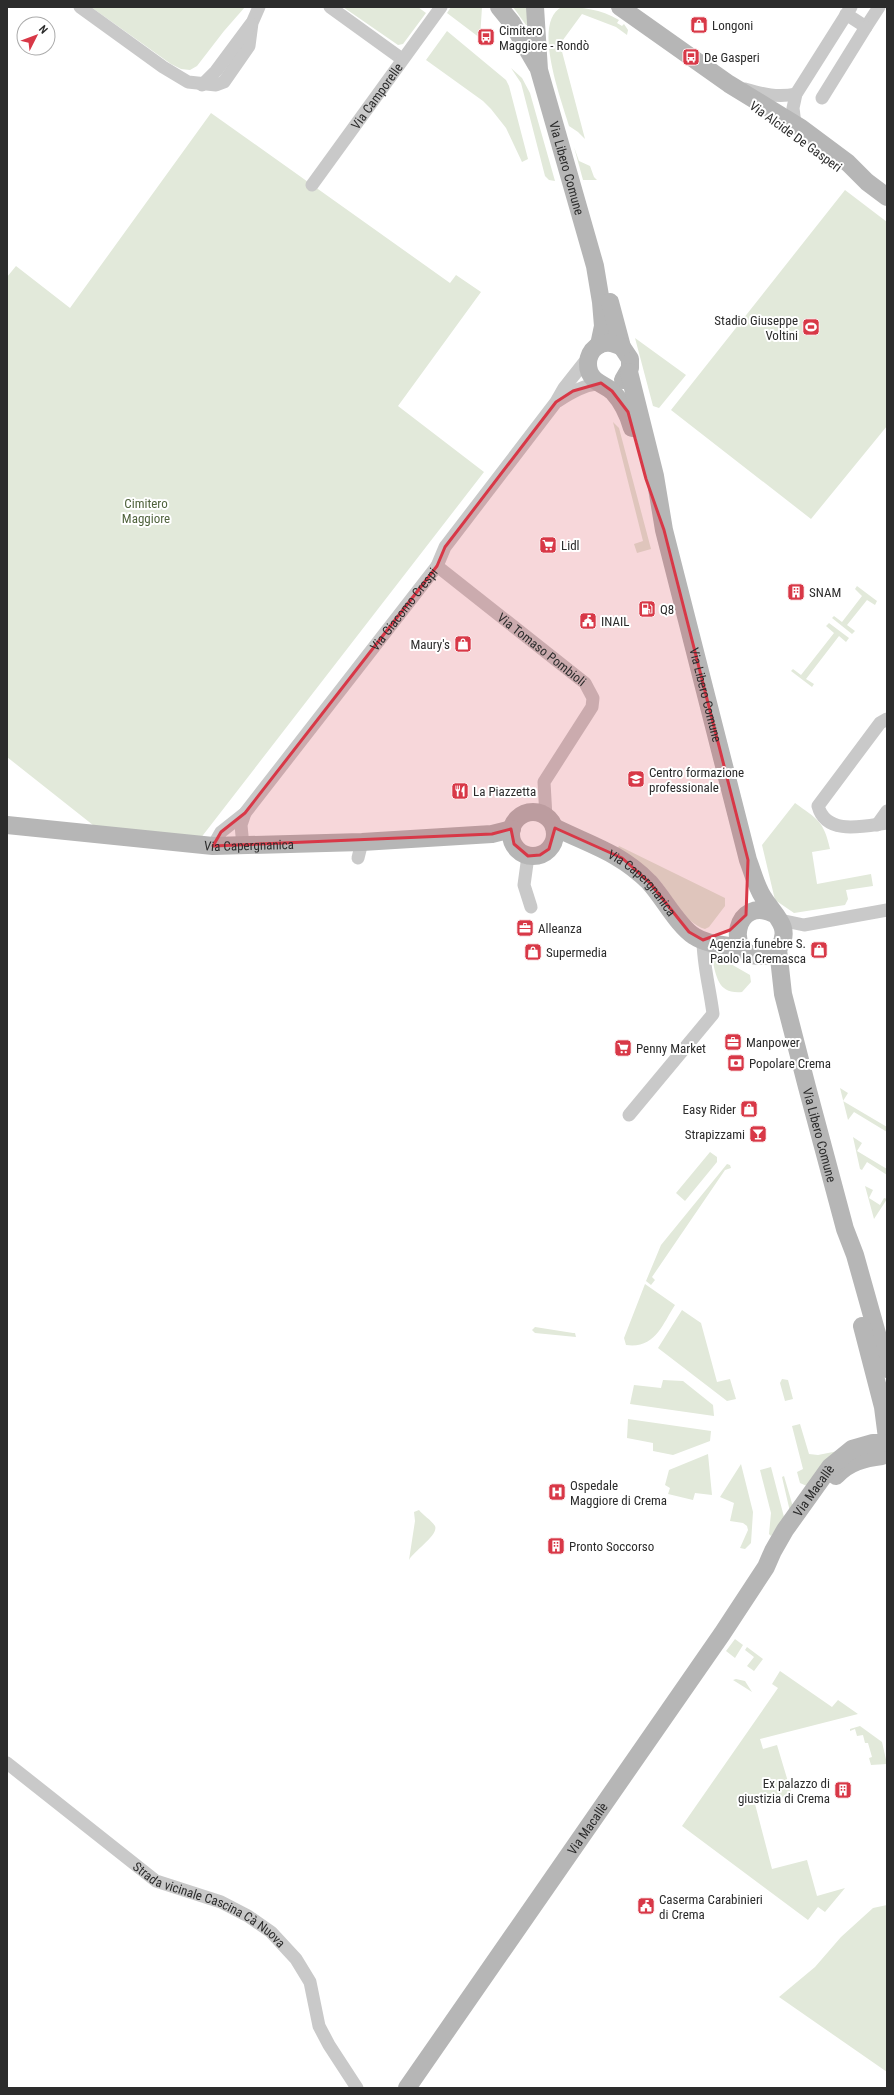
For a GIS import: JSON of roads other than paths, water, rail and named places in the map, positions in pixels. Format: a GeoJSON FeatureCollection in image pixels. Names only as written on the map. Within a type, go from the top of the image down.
{"type":"FeatureCollection","features":[{"type":"Feature","properties":{"kind":"main road","name":"Via Libero Comune"},"geometry":{"type":"LineString","coordinates":[[498,7],[512,23],[539,70]]}},
{"type":"Feature","properties":{"kind":"main road","name":"Via Libero Comune"},"geometry":{"type":"LineString","coordinates":[[535,7],[539,70],[595,266],[601,302],[603,326],[588,361],[591,375],[612,391],[628,412],[646,479],[664,530]]}},
{"type":"Feature","properties":{"kind":"main road","name":"Via Alcide De Gasperi"},"geometry":{"type":"LineString","coordinates":[[620,7],[729,84],[796,124],[848,162],[867,182],[887,197]]}},
{"type":"Feature","properties":{"kind":"main road","name":"Via Alcide De Gasperi"},"geometry":{"type":"LineString","coordinates":[[729,84],[751,105],[845,172],[867,182]]}},
{"type":"Feature","properties":{"kind":"main road","name":"Via Libero Comune"},"geometry":{"type":"LineString","coordinates":[[595,266],[609,299],[622,347],[630,359],[629,372],[655,476],[664,530],[748,860],[759,890],[777,917],[784,934],[780,945],[783,994],[845,1229],[855,1255],[887,1369]]}},
{"type":"Feature","properties":{"kind":"main road"},"geometry":{"type":"LineString","coordinates":[[594,350],[613,342],[622,347]]}},
{"type":"Feature","properties":{"kind":"main road"},"geometry":{"type":"LineString","coordinates":[[601,384],[615,384],[622,381],[629,372]]}},
{"type":"Feature","properties":{"kind":"main road","name":"Via Capergnanica"},"geometry":{"type":"LineString","coordinates":[[7,825],[213,846],[360,850],[492,834],[512,833],[515,822],[526,814],[533,813],[551,828],[605,849],[632,866],[658,893],[689,932],[702,940],[751,953]]}},
{"type":"Feature","properties":{"kind":"main road"},"geometry":{"type":"LineString","coordinates":[[512,833],[517,850],[528,856],[534,856],[545,853],[551,828]]}},
{"type":"Feature","properties":{"kind":"main road","name":"Via Libero Comune"},"geometry":{"type":"LineString","coordinates":[[748,860],[749,890],[738,936],[751,953],[771,973],[783,994]]}},
{"type":"Feature","properties":{"kind":"main road"},"geometry":{"type":"LineString","coordinates":[[702,940],[730,930],[743,918],[760,910],[777,917]]}},
{"type":"Feature","properties":{"kind":"main road"},"geometry":{"type":"LineString","coordinates":[[751,953],[765,956],[780,945]]}},
{"type":"Feature","properties":{"kind":"main road","name":"Via Libero Comune"},"geometry":{"type":"LineString","coordinates":[[845,1229],[844,1257],[883,1407],[885,1448]]}},
{"type":"Feature","properties":{"kind":"main road","name":"Via Macallè"},"geometry":{"type":"LineString","coordinates":[[407,2088],[722,1634],[766,1567],[785,1530],[830,1468],[852,1449],[873,1443],[885,1448]]}},
{"type":"Feature","properties":{"kind":"street"},"geometry":{"type":"LineString","coordinates":[[80,7],[163,67],[188,82],[202,85],[216,71],[252,23],[259,7]]}},
{"type":"Feature","properties":{"kind":"street"},"geometry":{"type":"LineString","coordinates":[[330,7],[402,59]]}},
{"type":"Feature","properties":{"kind":"street","name":"Via Camporelle"},"geometry":{"type":"LineString","coordinates":[[312,185],[441,7]]}},
{"type":"Feature","properties":{"kind":"street"},"geometry":{"type":"LineString","coordinates":[[822,98],[879,7]]}},
{"type":"Feature","properties":{"kind":"street"},"geometry":{"type":"LineString","coordinates":[[796,124],[793,108],[796,94],[848,11],[866,27]]}},
{"type":"Feature","properties":{"kind":"street"},"geometry":{"type":"LineString","coordinates":[[729,84],[770,96],[796,94]]}},
{"type":"Feature","properties":{"kind":"street","name":"Via Giacomo Crespi"},"geometry":{"type":"LineString","coordinates":[[213,846],[221,832],[245,813],[437,566],[445,547],[594,350]]}},
{"type":"Feature","properties":{"kind":"street","name":"Via Giacomo Crespi"},"geometry":{"type":"LineString","coordinates":[[556,402],[573,391],[591,384],[601,384]]}},
{"type":"Feature","properties":{"kind":"street","name":"Via Tomaso Pombioli"},"geometry":{"type":"LineString","coordinates":[[437,566],[584,683],[593,698],[592,707],[544,782],[551,828]]}},
{"type":"Feature","properties":{"kind":"street"},"geometry":{"type":"LineString","coordinates":[[887,718],[880,723],[818,806],[820,815],[830,824],[843,828],[882,824],[887,811]]}},
{"type":"Feature","properties":{"kind":"street","name":"Via Giacomo Crespi"},"geometry":{"type":"LineString","coordinates":[[243,846],[241,825],[245,813]]}},
{"type":"Feature","properties":{"kind":"street"},"geometry":{"type":"LineString","coordinates":[[528,856],[524,885],[531,907]]}},
{"type":"Feature","properties":{"kind":"street"},"geometry":{"type":"LineString","coordinates":[[777,917],[804,925],[887,910]]}},
{"type":"Feature","properties":{"kind":"street"},"geometry":{"type":"LineString","coordinates":[[780,945],[804,925]]}},
{"type":"Feature","properties":{"kind":"street"},"geometry":{"type":"LineString","coordinates":[[629,1115],[713,1014],[702,940]]}},
{"type":"Feature","properties":{"kind":"street","name":"Strada vicinale Cascina Cà Nuova"},"geometry":{"type":"LineString","coordinates":[[7,1763],[156,1882],[221,1902],[248,1916],[270,1932],[296,1959],[310,1982],[319,2026],[329,2045],[357,2088]]}},
{"type":"Feature","properties":{"kind":"place","name":"Longoni"},"geometry":{"type":"Point","coordinates":[699,25]}},
{"type":"Feature","properties":{"kind":"place","name":"Cimitero Maggiore - Rondò"},"geometry":{"type":"Point","coordinates":[486,37]}},
{"type":"Feature","properties":{"kind":"place","name":"De Gasperi"},"geometry":{"type":"Point","coordinates":[691,57]}},
{"type":"Feature","properties":{"kind":"place","name":"Stadio Giuseppe Voltini"},"geometry":{"type":"Point","coordinates":[811,327]}},
{"type":"Feature","properties":{"kind":"place","name":"Lidl"},"geometry":{"type":"Point","coordinates":[548,545]}},
{"type":"Feature","properties":{"kind":"place","name":"SNAM"},"geometry":{"type":"Point","coordinates":[796,592]}},
{"type":"Feature","properties":{"kind":"place","name":"Q8"},"geometry":{"type":"Point","coordinates":[647,609]}},
{"type":"Feature","properties":{"kind":"place","name":"INAIL"},"geometry":{"type":"Point","coordinates":[588,621]}},
{"type":"Feature","properties":{"kind":"place","name":"Maury's"},"geometry":{"type":"Point","coordinates":[463,644]}},
{"type":"Feature","properties":{"kind":"place","name":"Centro formazione professionale"},"geometry":{"type":"Point","coordinates":[636,779]}},
{"type":"Feature","properties":{"kind":"place","name":"La Piazzetta"},"geometry":{"type":"Point","coordinates":[460,791]}},
{"type":"Feature","properties":{"kind":"place","name":"Alleanza"},"geometry":{"type":"Point","coordinates":[525,928]}},
{"type":"Feature","properties":{"kind":"place","name":"Agenzia funebre S. Paolo la Cremasca"},"geometry":{"type":"Point","coordinates":[819,950]}},
{"type":"Feature","properties":{"kind":"place","name":"Supermedia"},"geometry":{"type":"Point","coordinates":[533,952]}},
{"type":"Feature","properties":{"kind":"place","name":"Manpower"},"geometry":{"type":"Point","coordinates":[733,1042]}},
{"type":"Feature","properties":{"kind":"place","name":"Penny Market"},"geometry":{"type":"Point","coordinates":[623,1048]}},
{"type":"Feature","properties":{"kind":"place","name":"Popolare Crema"},"geometry":{"type":"Point","coordinates":[736,1063]}},
{"type":"Feature","properties":{"kind":"place","name":"Easy Rider"},"geometry":{"type":"Point","coordinates":[749,1109]}},
{"type":"Feature","properties":{"kind":"place","name":"Strapizzami"},"geometry":{"type":"Point","coordinates":[758,1134]}},
{"type":"Feature","properties":{"kind":"place","name":"Ospedale Maggiore di Crema"},"geometry":{"type":"Point","coordinates":[557,1492]}},
{"type":"Feature","properties":{"kind":"place","name":"Pronto Soccorso"},"geometry":{"type":"Point","coordinates":[556,1546]}},
{"type":"Feature","properties":{"kind":"place","name":"Ex palazzo di giustizia di Crema"},"geometry":{"type":"Point","coordinates":[843,1790]}},
{"type":"Feature","properties":{"kind":"place","name":"Caserma Carabinieri di Crema"},"geometry":{"type":"Point","coordinates":[646,1906]}},
{"type":"Feature","properties":{"kind":"park label","name":"Cimitero Maggiore"},"geometry":{"type":"Point","coordinates":[146,510]}}]}
